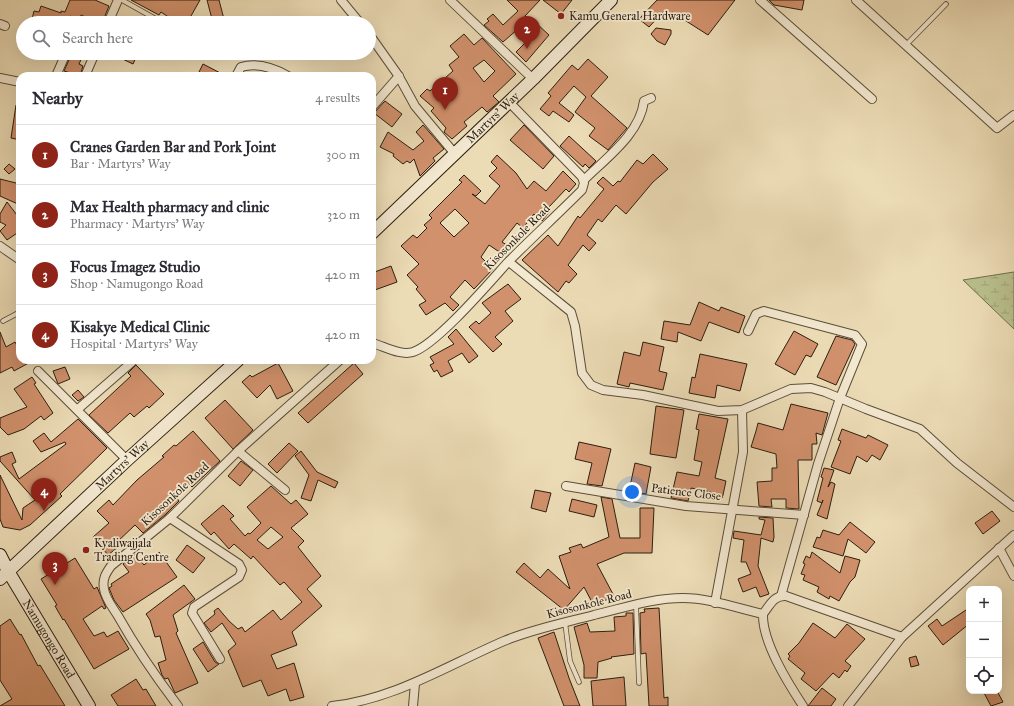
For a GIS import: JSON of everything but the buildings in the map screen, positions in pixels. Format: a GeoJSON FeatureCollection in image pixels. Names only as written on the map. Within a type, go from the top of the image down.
{"type":"FeatureCollection","features":[{"type":"Feature","properties":{"kind":"main road","name":"Martyrs' Way"},"geometry":{"type":"LineString","coordinates":[[376,229],[533,79],[612,0]]}},
{"type":"Feature","properties":{"kind":"main road","name":"Martyrs' Way"},"geometry":{"type":"LineString","coordinates":[[4,575],[127,460],[234,364]]}},
{"type":"Feature","properties":{"kind":"main road","name":"Namugongo Road"},"geometry":{"type":"LineString","coordinates":[[0,555],[4,575],[89,706]]}},
{"type":"Feature","properties":{"kind":"street"},"geometry":{"type":"LineString","coordinates":[[111,16],[118,0]]}},
{"type":"Feature","properties":{"kind":"street"},"geometry":{"type":"LineString","coordinates":[[341,0],[354,16]]}},
{"type":"Feature","properties":{"kind":"street"},"geometry":{"type":"LineString","coordinates":[[450,0],[533,79]]}},
{"type":"Feature","properties":{"kind":"street"},"geometry":{"type":"LineString","coordinates":[[760,0],[872,99]]}},
{"type":"Feature","properties":{"kind":"street"},"geometry":{"type":"LineString","coordinates":[[856,0],[997,128],[1014,116]]}},
{"type":"Feature","properties":{"kind":"street"},"geometry":{"type":"LineString","coordinates":[[376,44],[399,76],[415,106],[455,154]]}},
{"type":"Feature","properties":{"kind":"street"},"geometry":{"type":"LineString","coordinates":[[58,72],[63,60]]}},
{"type":"Feature","properties":{"kind":"street"},"geometry":{"type":"LineString","coordinates":[[87,72],[92,60]]}},
{"type":"Feature","properties":{"kind":"street"},"geometry":{"type":"LineString","coordinates":[[238,72],[241,66],[262,65],[279,72]]}},
{"type":"Feature","properties":{"kind":"street"},"geometry":{"type":"LineString","coordinates":[[376,102],[399,76]]}},
{"type":"Feature","properties":{"kind":"street"},"geometry":{"type":"LineString","coordinates":[[0,78],[16,81]]}},
{"type":"Feature","properties":{"kind":"street","name":"Kisosonkole Road"},"geometry":{"type":"LineString","coordinates":[[376,344],[397,351],[412,352],[424,347],[445,329],[509,262],[582,190],[584,180],[629,136],[642,113],[644,101],[651,98]]}},
{"type":"Feature","properties":{"kind":"street"},"geometry":{"type":"LineString","coordinates":[[509,102],[584,180]]}},
{"type":"Feature","properties":{"kind":"street"},"geometry":{"type":"LineString","coordinates":[[0,246],[16,257]]}},
{"type":"Feature","properties":{"kind":"street"},"geometry":{"type":"LineString","coordinates":[[509,262],[571,312],[575,326],[582,373],[591,385],[603,390],[643,395],[718,412],[742,410],[790,390],[801,388],[825,392],[920,428],[957,463],[1014,507]]}},
{"type":"Feature","properties":{"kind":"street"},"geometry":{"type":"LineString","coordinates":[[748,331],[756,314],[764,311],[855,335],[859,338],[862,344],[861,350],[840,398],[818,464],[781,596]]}},
{"type":"Feature","properties":{"kind":"street"},"geometry":{"type":"LineString","coordinates":[[78,409],[130,364]]}},
{"type":"Feature","properties":{"kind":"street","name":"Kisosonkole Road"},"geometry":{"type":"LineString","coordinates":[[178,706],[137,649],[104,590],[103,582],[106,574],[111,566],[170,518],[238,451],[336,364]]}},
{"type":"Feature","properties":{"kind":"street"},"geometry":{"type":"LineString","coordinates":[[38,371],[78,409],[127,460]]}},
{"type":"Feature","properties":{"kind":"street"},"geometry":{"type":"LineString","coordinates":[[715,603],[743,452],[742,410]]}},
{"type":"Feature","properties":{"kind":"street"},"geometry":{"type":"LineString","coordinates":[[238,451],[285,490]]}},
{"type":"Feature","properties":{"kind":"street","name":"Patience Close"},"geometry":{"type":"LineString","coordinates":[[566,486],[686,506],[804,515]]}},
{"type":"Feature","properties":{"kind":"street"},"geometry":{"type":"LineString","coordinates":[[170,518],[239,564],[242,570],[239,577],[194,607],[192,613],[220,659]]}},
{"type":"Feature","properties":{"kind":"street"},"geometry":{"type":"LineString","coordinates":[[848,706],[902,637],[1014,535]]}},
{"type":"Feature","properties":{"kind":"street"},"geometry":{"type":"LineString","coordinates":[[999,548],[1014,576]]}},
{"type":"Feature","properties":{"kind":"street"},"geometry":{"type":"LineString","coordinates":[[803,706],[770,646],[763,620],[763,614],[775,598],[781,596],[902,637]]}},
{"type":"Feature","properties":{"kind":"street","name":"Kisosonkole Road"},"geometry":{"type":"LineString","coordinates":[[332,706],[364,701],[415,684],[505,641],[538,629],[649,600],[684,598],[715,603],[763,614]]}},
{"type":"Feature","properties":{"kind":"street"},"geometry":{"type":"LineString","coordinates":[[413,706],[415,684]]}},
{"type":"Feature","properties":{"kind":"lane"},"geometry":{"type":"LineString","coordinates":[[122,0],[151,16]]}},
{"type":"Feature","properties":{"kind":"lane"},"geometry":{"type":"LineString","coordinates":[[905,45],[946,4]]}},
{"type":"Feature","properties":{"kind":"lane"},"geometry":{"type":"LineString","coordinates":[[3,321],[16,314]]}},
{"type":"Feature","properties":{"kind":"lane"},"geometry":{"type":"LineString","coordinates":[[636,604],[639,683]]}},
{"type":"Feature","properties":{"kind":"lane"},"geometry":{"type":"LineString","coordinates":[[565,622],[570,661],[579,682]]}},
{"type":"Feature","properties":{"kind":"green space"},"geometry":{"type":"Polygon","coordinates":[[[1014,272],[1014,329],[963,280],[1014,272]]]}},
{"type":"Feature","properties":{"kind":"place","name":"Kamu General Hardware"},"geometry":{"type":"Point","coordinates":[561,16]}},
{"type":"Feature","properties":{"kind":"place","name":"Max Health pharmacy and clinic"},"geometry":{"type":"Point","coordinates":[527,49]}},
{"type":"Feature","properties":{"kind":"place","name":"Cranes Garden Bar and Pork Joint"},"geometry":{"type":"Point","coordinates":[445,110]}},
{"type":"Feature","properties":{"kind":"place","name":"Kisakye Medical Clinic"},"geometry":{"type":"Point","coordinates":[44,511]}},
{"type":"Feature","properties":{"kind":"place","name":"Kyaliwajjala Trading Centre"},"geometry":{"type":"Point","coordinates":[86,550]}},
{"type":"Feature","properties":{"kind":"place","name":"Focus Imagez Studio"},"geometry":{"type":"Point","coordinates":[55,585]}}]}
